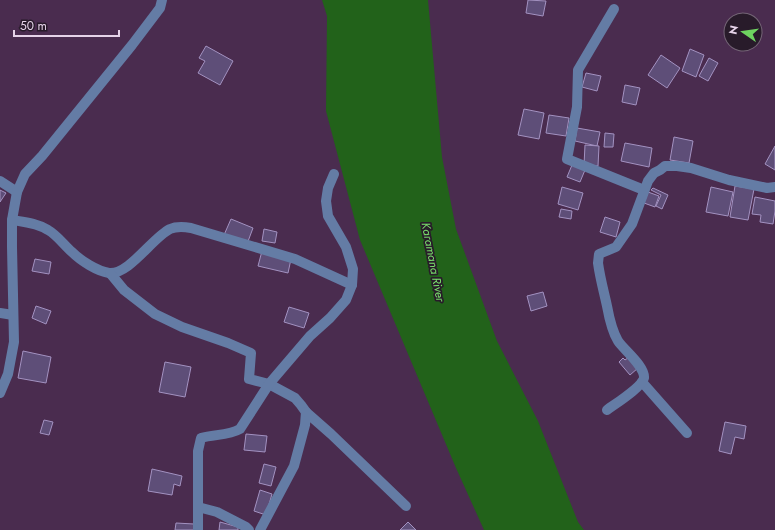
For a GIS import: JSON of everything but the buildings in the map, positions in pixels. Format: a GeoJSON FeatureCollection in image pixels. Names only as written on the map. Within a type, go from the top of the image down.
{"type":"FeatureCollection","features":[{"type":"Feature","properties":{"kind":"street"},"geometry":{"type":"LineString","coordinates":[[0,393],[8,374],[14,342],[12,220],[17,192],[25,174],[42,156],[132,45],[160,8],[162,0]]}},
{"type":"Feature","properties":{"kind":"street"},"geometry":{"type":"LineString","coordinates":[[614,9],[578,70],[577,107],[567,159],[644,190]]}},
{"type":"Feature","properties":{"kind":"street"},"geometry":{"type":"LineString","coordinates":[[607,410],[637,388],[642,382],[644,376],[642,369],[618,340],[610,322],[598,263],[599,254],[616,247],[632,224],[644,190],[654,173],[665,166],[677,166],[691,168],[729,180],[767,188],[775,187]]}},
{"type":"Feature","properties":{"kind":"street"},"geometry":{"type":"LineString","coordinates":[[198,530],[198,451],[201,438],[233,433],[240,429],[269,384],[310,336],[330,318],[346,300],[352,285],[353,269],[346,247],[328,216],[326,201],[328,188],[334,174]]}},
{"type":"Feature","properties":{"kind":"street"},"geometry":{"type":"LineString","coordinates":[[0,181],[17,192]]}},
{"type":"Feature","properties":{"kind":"street"},"geometry":{"type":"LineString","coordinates":[[12,220],[35,224],[48,230],[74,254],[94,268],[110,273],[120,271],[171,228],[180,227],[191,228],[295,259],[352,285]]}},
{"type":"Feature","properties":{"kind":"street"},"geometry":{"type":"LineString","coordinates":[[110,273],[124,290],[156,314],[182,327],[228,343],[251,353],[249,378],[269,384],[294,398],[302,405],[306,412],[406,506]]}},
{"type":"Feature","properties":{"kind":"street"},"geometry":{"type":"LineString","coordinates":[[0,313],[13,315]]}},
{"type":"Feature","properties":{"kind":"street"},"geometry":{"type":"LineString","coordinates":[[642,382],[687,433]]}},
{"type":"Feature","properties":{"kind":"street"},"geometry":{"type":"LineString","coordinates":[[260,530],[294,466],[306,425],[306,412]]}},
{"type":"Feature","properties":{"kind":"street"},"geometry":{"type":"LineString","coordinates":[[198,507],[217,512],[249,530]]}},
{"type":"Feature","properties":{"kind":"water","name":"Karamana River"},"geometry":{"type":"Polygon","coordinates":[[[322,0],[428,0],[442,157],[456,229],[497,341],[538,421],[578,522],[584,530],[484,530],[456,468],[360,240],[326,111],[327,16],[322,0]]]}}]}
